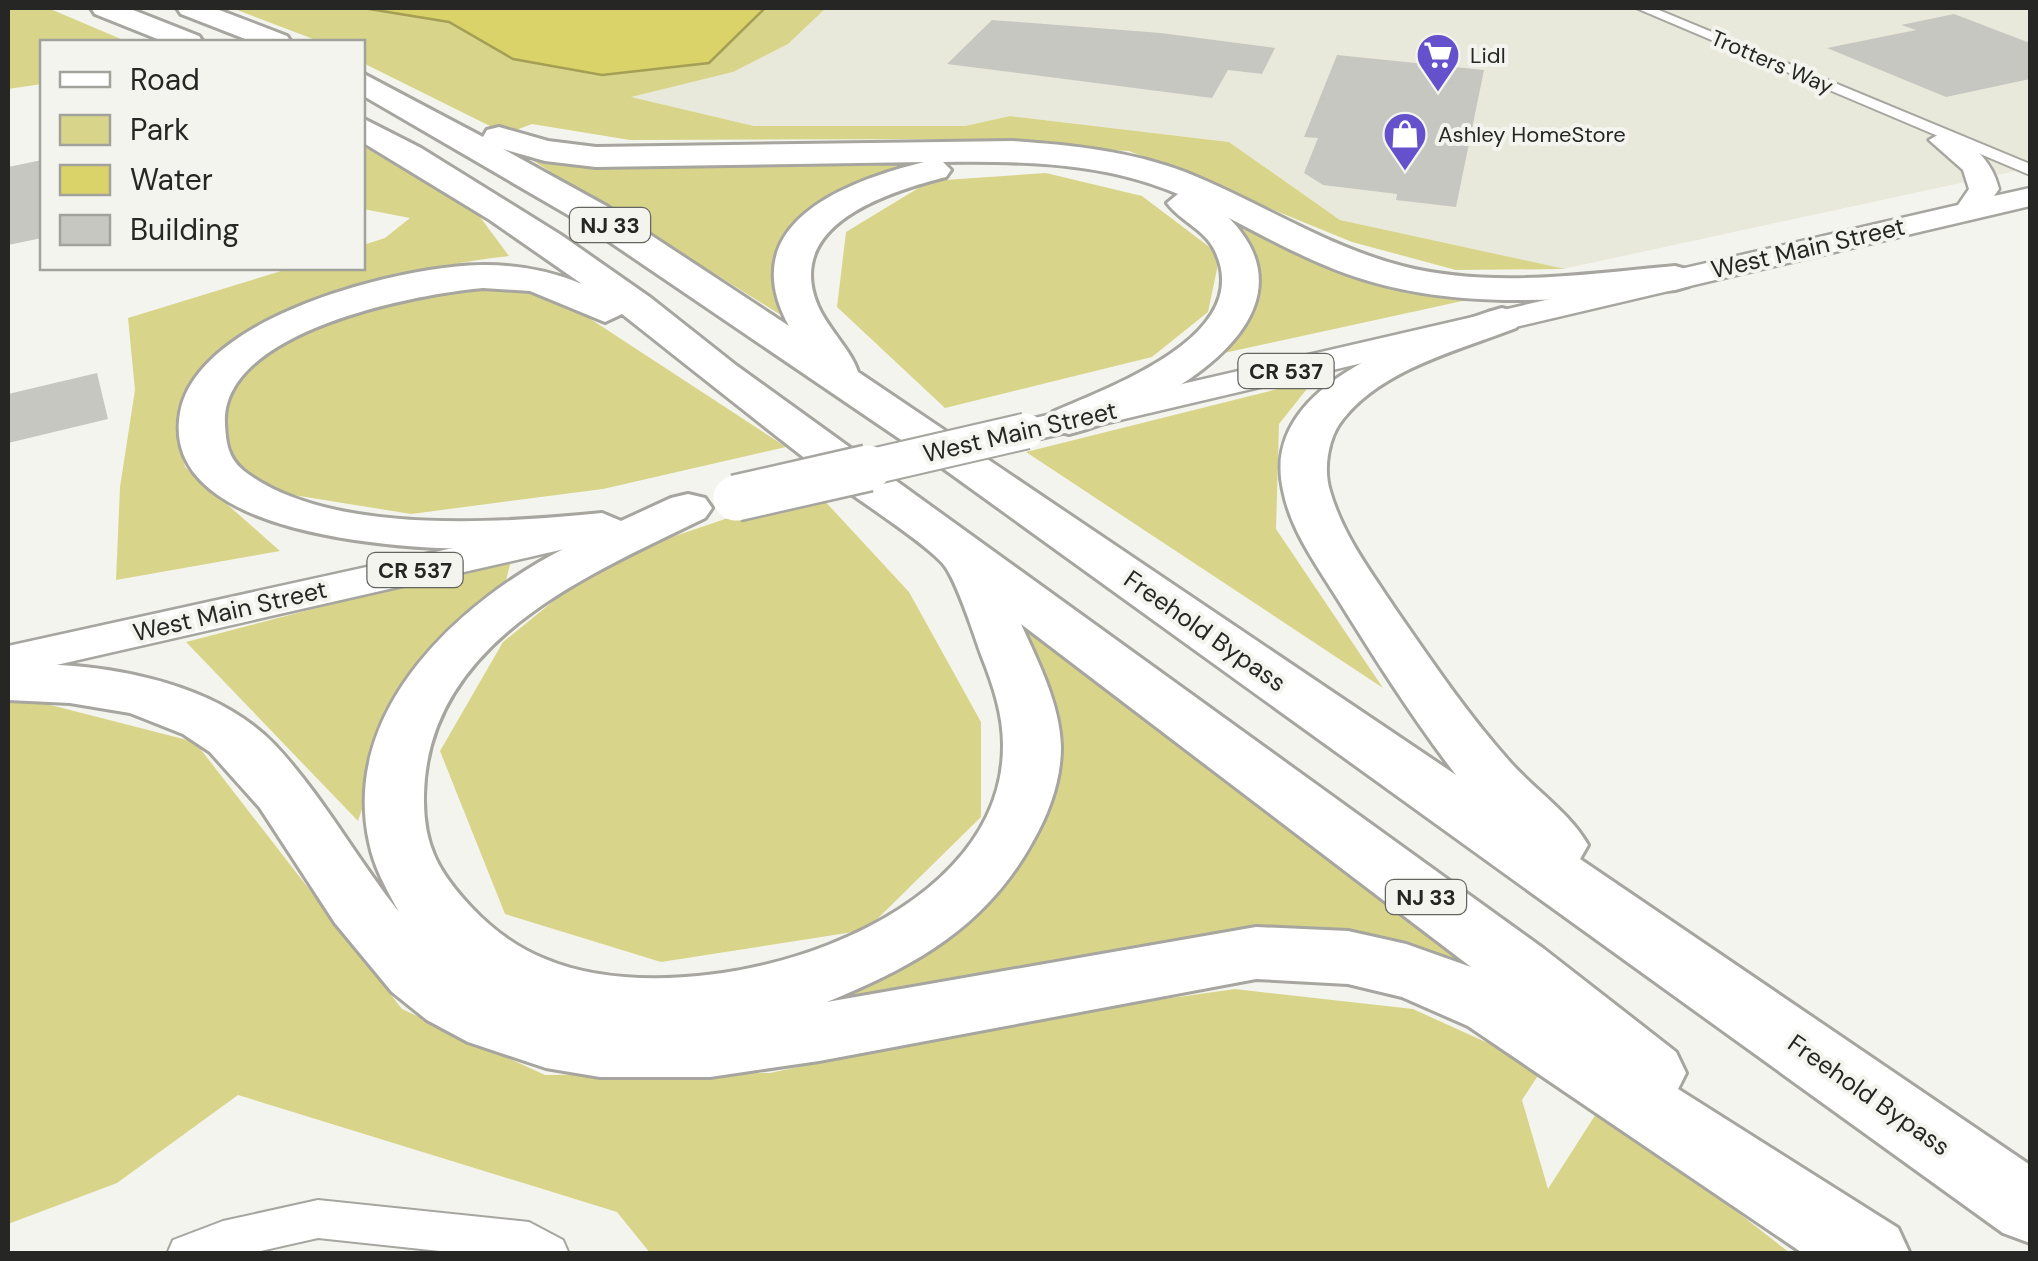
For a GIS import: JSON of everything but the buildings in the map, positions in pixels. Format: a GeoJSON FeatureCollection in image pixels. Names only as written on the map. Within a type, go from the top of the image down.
{"type":"FeatureCollection","features":[{"type":"Feature","properties":{"kind":"highway"},"geometry":{"type":"LineString","coordinates":[[106,8],[183,40]]}},
{"type":"Feature","properties":{"kind":"highway"},"geometry":{"type":"LineString","coordinates":[[191,8],[272,40]]}},
{"type":"Feature","properties":{"kind":"highway"},"geometry":{"type":"LineString","coordinates":[[378,90],[517,144],[568,155],[1013,151],[1104,160],[1171,179],[1366,268],[1448,285],[1501,291],[1675,278]]}},
{"type":"Feature","properties":{"kind":"highway","name":"Freehold Bypass"},"geometry":{"type":"LineString","coordinates":[[378,90],[595,215],[976,470],[2030,1208]]}},
{"type":"Feature","properties":{"kind":"highway","name":"NJ 33"},"geometry":{"type":"LineString","coordinates":[[365,130],[558,249],[1521,968],[1873,1254]]}},
{"type":"Feature","properties":{"kind":"highway"},"geometry":{"type":"LineString","coordinates":[[847,384],[808,325],[792,282],[799,245],[822,218],[882,184],[933,170],[995,164],[1072,167],[1130,180],[1190,206],[1225,233],[1240,256],[1244,282],[1223,326],[1196,356],[1152,383],[1069,422]]}},
{"type":"Feature","properties":{"kind":"highway"},"geometry":{"type":"LineString","coordinates":[[602,528],[502,537],[364,528],[307,517],[256,498],[222,475],[203,445],[202,412],[209,394],[230,367],[257,344],[291,324],[365,295],[457,277],[506,277],[559,287],[710,364]]}},
{"type":"Feature","properties":{"kind":"highway"},"geometry":{"type":"LineString","coordinates":[[1502,320],[1366,376],[1328,406],[1312,428],[1303,456],[1304,491],[1310,513],[1460,742],[1518,812],[1751,1013]]}},
{"type":"Feature","properties":{"kind":"highway"},"geometry":{"type":"LineString","coordinates":[[712,503],[594,554],[499,611],[446,666],[424,698],[396,769],[393,806],[398,844],[412,881],[436,916],[464,944],[516,975],[555,990],[611,1002],[670,1006],[724,1002],[792,988],[849,968],[900,942],[944,910],[979,875],[1003,842],[1020,808],[1032,746],[1026,706],[966,555]]}},
{"type":"Feature","properties":{"kind":"highway"},"geometry":{"type":"LineString","coordinates":[[14,662],[38,681],[130,693],[194,716],[252,756],[394,956],[451,1002],[522,1033],[610,1051],[713,1050],[1256,953],[1295,951],[1362,958],[1448,984],[1492,1006],[1873,1254]]}},
{"type":"Feature","properties":{"kind":"main road"},"geometry":{"type":"LineString","coordinates":[[1944,140],[1975,163],[1982,174],[1984,189],[1969,211]]}},
{"type":"Feature","properties":{"kind":"main road","name":"West Main Street"},"geometry":{"type":"LineString","coordinates":[[14,662],[1069,422],[2030,197]]}},
{"type":"Feature","properties":{"kind":"street","name":"Trotters Way"},"geometry":{"type":"LineString","coordinates":[[1644,8],[2030,170]]}},
{"type":"Feature","properties":{"kind":"street","name":"Trotters Way"},"geometry":{"type":"LineString","coordinates":[[1846,94],[2030,180]]}},
{"type":"Feature","properties":{"kind":"street"},"geometry":{"type":"LineString","coordinates":[[188,1254],[223,1240],[318,1219],[529,1241],[549,1254]]}},
{"type":"Feature","properties":{"kind":"shaded area"},"geometry":{"type":"Polygon","coordinates":[[[826,8],[2030,8],[2030,168],[1563,269],[1340,220],[1229,142],[1010,116],[965,126],[754,126],[629,97],[733,72],[788,44],[826,8]]]}},
{"type":"Feature","properties":{"kind":"green space"},"geometry":{"type":"Polygon","coordinates":[[[8,8],[48,8],[123,40],[40,40],[40,84],[8,89],[8,8]]]}},
{"type":"Feature","properties":{"kind":"green space"},"geometry":{"type":"Polygon","coordinates":[[[232,8],[363,8],[449,22],[514,59],[709,63],[765,8],[826,8],[788,44],[733,72],[631,97],[754,126],[965,126],[1010,116],[1229,142],[1340,220],[1565,269],[1456,270],[1352,242],[1129,151],[935,139],[630,140],[532,124],[506,134],[365,64],[365,40],[316,40],[232,8]]]}},
{"type":"Feature","properties":{"kind":"green space"},"geometry":{"type":"Polygon","coordinates":[[[365,147],[474,209],[509,256],[419,271],[312,301],[262,324],[221,352],[192,387],[180,429],[185,467],[280,551],[116,580],[120,487],[135,390],[128,318],[284,270],[365,270],[365,244],[385,238],[410,218],[365,209],[365,147]]]}},
{"type":"Feature","properties":{"kind":"green space"},"geometry":{"type":"Polygon","coordinates":[[[514,149],[1006,156],[940,162],[800,224],[789,320],[514,149]]]}},
{"type":"Feature","properties":{"kind":"green space"},"geometry":{"type":"Polygon","coordinates":[[[1046,173],[1142,196],[1220,255],[1208,312],[1152,357],[945,408],[837,307],[846,232],[930,181],[1046,173]]]}},
{"type":"Feature","properties":{"kind":"green space"},"geometry":{"type":"Polygon","coordinates":[[[1205,202],[1279,235],[1490,295],[1201,358],[1244,319],[1259,285],[1254,250],[1242,232],[1205,202]]]}},
{"type":"Feature","properties":{"kind":"green space"},"geometry":{"type":"Polygon","coordinates":[[[493,282],[566,303],[786,447],[603,489],[411,514],[287,494],[235,466],[222,404],[258,355],[343,307],[493,282]]]}},
{"type":"Feature","properties":{"kind":"green space"},"geometry":{"type":"Polygon","coordinates":[[[1314,380],[1279,424],[1276,529],[1383,688],[1026,452],[1314,380]]]}},
{"type":"Feature","properties":{"kind":"green space"},"geometry":{"type":"Polygon","coordinates":[[[821,497],[909,592],[981,722],[981,817],[866,930],[661,962],[505,914],[440,751],[503,642],[604,560],[725,519],[821,497]]]}},
{"type":"Feature","properties":{"kind":"green space"},"geometry":{"type":"Polygon","coordinates":[[[512,557],[506,580],[396,705],[358,821],[186,642],[512,557]]]}},
{"type":"Feature","properties":{"kind":"green space"},"geometry":{"type":"Polygon","coordinates":[[[1023,625],[1495,982],[1369,935],[1293,927],[1173,941],[832,1006],[810,1000],[949,932],[1057,741],[1023,625]]]}},
{"type":"Feature","properties":{"kind":"green space"},"geometry":{"type":"Polygon","coordinates":[[[35,701],[195,742],[402,1009],[545,1075],[770,1073],[1009,1021],[1235,989],[1413,1009],[1543,1068],[1522,1100],[1548,1189],[1601,1106],[1790,1253],[650,1253],[617,1212],[238,1095],[117,1183],[8,1224],[8,703],[35,701]]]}},
{"type":"Feature","properties":{"kind":"water"},"geometry":{"type":"Polygon","coordinates":[[[363,8],[765,8],[709,63],[602,75],[513,59],[449,22],[363,8]]]}},
{"type":"Feature","properties":{"kind":"place","name":"Lidl"},"geometry":{"type":"Point","coordinates":[1438,93]}},
{"type":"Feature","properties":{"kind":"place","name":"Ashley HomeStore"},"geometry":{"type":"Point","coordinates":[1405,172]}}]}
